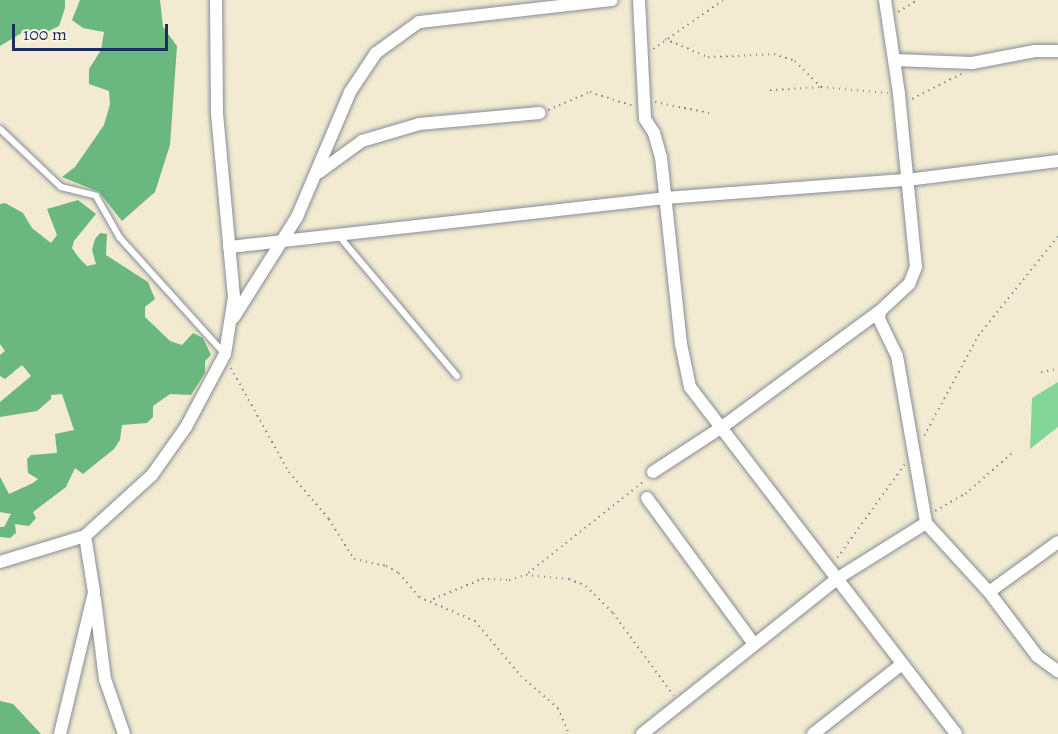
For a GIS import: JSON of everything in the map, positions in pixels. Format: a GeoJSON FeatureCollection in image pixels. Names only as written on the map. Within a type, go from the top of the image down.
{"type":"FeatureCollection","features":[{"type":"Feature","properties":{"kind":"street"},"geometry":{"type":"LineString","coordinates":[[0,562],[85,536],[152,474],[186,428],[225,354],[232,320],[229,247],[217,114],[216,0]]}},
{"type":"Feature","properties":{"kind":"street"},"geometry":{"type":"LineString","coordinates":[[232,320],[281,242],[316,174],[350,92],[376,53],[419,22],[612,0]]}},
{"type":"Feature","properties":{"kind":"street"},"geometry":{"type":"LineString","coordinates":[[639,0],[644,107],[660,157],[690,387],[830,566],[956,734]]}},
{"type":"Feature","properties":{"kind":"street"},"geometry":{"type":"LineString","coordinates":[[653,472],[722,428],[880,311],[909,284],[916,267],[901,111],[885,0]]}},
{"type":"Feature","properties":{"kind":"street"},"geometry":{"type":"LineString","coordinates":[[895,60],[972,63],[1035,51],[1058,51]]}},
{"type":"Feature","properties":{"kind":"street"},"geometry":{"type":"LineString","coordinates":[[316,174],[362,141],[419,124],[539,113]]}},
{"type":"Feature","properties":{"kind":"street"},"geometry":{"type":"LineString","coordinates":[[229,247],[665,198],[907,180],[1058,161]]}},
{"type":"Feature","properties":{"kind":"street"},"geometry":{"type":"LineString","coordinates":[[880,311],[879,319],[897,356],[912,454],[926,523],[989,592],[1037,656],[1058,671]]}},
{"type":"Feature","properties":{"kind":"street"},"geometry":{"type":"LineString","coordinates":[[647,498],[754,644]]}},
{"type":"Feature","properties":{"kind":"street"},"geometry":{"type":"LineString","coordinates":[[642,734],[838,578],[926,523]]}},
{"type":"Feature","properties":{"kind":"street"},"geometry":{"type":"LineString","coordinates":[[85,536],[105,679],[124,734]]}},
{"type":"Feature","properties":{"kind":"street"},"geometry":{"type":"LineString","coordinates":[[989,592],[1058,542]]}},
{"type":"Feature","properties":{"kind":"street"},"geometry":{"type":"LineString","coordinates":[[60,734],[94,592]]}},
{"type":"Feature","properties":{"kind":"street"},"geometry":{"type":"LineString","coordinates":[[813,734],[902,664]]}},
{"type":"Feature","properties":{"kind":"lane"},"geometry":{"type":"LineString","coordinates":[[0,129],[61,187],[96,196],[120,238],[225,354]]}},
{"type":"Feature","properties":{"kind":"lane"},"geometry":{"type":"LineString","coordinates":[[338,236],[457,376]]}},
{"type":"Feature","properties":{"kind":"path"},"geometry":{"type":"LineString","coordinates":[[643,57],[665,39],[723,0]]}},
{"type":"Feature","properties":{"kind":"path"},"geometry":{"type":"LineString","coordinates":[[887,20],[917,0]]}},
{"type":"Feature","properties":{"kind":"path"},"geometry":{"type":"LineString","coordinates":[[665,39],[708,57],[774,54],[795,61],[821,87]]}},
{"type":"Feature","properties":{"kind":"path"},"geometry":{"type":"LineString","coordinates":[[901,111],[912,99],[967,70]]}},
{"type":"Feature","properties":{"kind":"path"},"geometry":{"type":"LineString","coordinates":[[770,90],[821,87],[899,94]]}},
{"type":"Feature","properties":{"kind":"path"},"geometry":{"type":"LineString","coordinates":[[539,113],[590,92],[624,105],[644,107],[656,102],[669,103],[714,114]]}},
{"type":"Feature","properties":{"kind":"path"},"geometry":{"type":"LineString","coordinates":[[830,566],[861,529],[912,454],[978,336],[1058,236]]}},
{"type":"Feature","properties":{"kind":"path"},"geometry":{"type":"LineString","coordinates":[[225,354],[289,472],[330,519],[354,559],[386,566],[399,573],[412,591],[476,621],[520,675],[558,708],[569,734]]}},
{"type":"Feature","properties":{"kind":"path"},"geometry":{"type":"LineString","coordinates":[[1041,372],[1058,369]]}},
{"type":"Feature","properties":{"kind":"path"},"geometry":{"type":"LineString","coordinates":[[926,523],[942,506],[965,494],[1012,453]]}},
{"type":"Feature","properties":{"kind":"path"},"geometry":{"type":"LineString","coordinates":[[431,600],[482,579],[509,580],[526,575],[615,507],[653,472]]}},
{"type":"Feature","properties":{"kind":"path"},"geometry":{"type":"LineString","coordinates":[[526,575],[569,579],[598,596],[681,703]]}},
{"type":"Feature","properties":{"kind":"green space"},"geometry":{"type":"Polygon","coordinates":[[[0,0],[65,0],[65,8],[59,26],[45,33],[25,31],[0,46],[0,0]]]}},
{"type":"Feature","properties":{"kind":"green space"},"geometry":{"type":"Polygon","coordinates":[[[80,0],[160,0],[163,27],[177,46],[170,145],[155,192],[122,221],[99,192],[62,177],[75,167],[104,125],[110,104],[109,91],[89,84],[89,69],[101,50],[104,32],[83,28],[72,20],[80,0]]]}},
{"type":"Feature","properties":{"kind":"green space"},"geometry":{"type":"Polygon","coordinates":[[[78,200],[96,214],[74,241],[72,248],[79,258],[87,266],[96,264],[92,250],[95,239],[100,233],[107,234],[106,255],[148,282],[155,299],[145,307],[145,317],[170,341],[182,345],[193,333],[203,338],[211,355],[205,361],[205,373],[191,395],[170,394],[153,406],[153,417],[147,423],[122,425],[120,440],[114,449],[83,474],[75,468],[66,487],[33,512],[36,518],[29,526],[15,524],[16,533],[10,538],[0,537],[0,527],[4,527],[11,514],[0,512],[0,477],[9,494],[33,483],[38,479],[28,473],[27,459],[31,455],[57,453],[55,434],[74,430],[62,394],[51,395],[51,399],[37,411],[0,417],[0,402],[31,376],[22,365],[5,379],[0,376],[0,355],[5,351],[0,344],[0,204],[5,203],[23,213],[32,228],[51,243],[57,235],[47,209],[78,200]]]}},
{"type":"Feature","properties":{"kind":"green space"},"geometry":{"type":"Polygon","coordinates":[[[1058,382],[1058,427],[1030,449],[1032,398],[1058,382]]]}},
{"type":"Feature","properties":{"kind":"green space"},"geometry":{"type":"Polygon","coordinates":[[[0,701],[13,704],[41,734],[0,734],[0,701]]]}}]}
